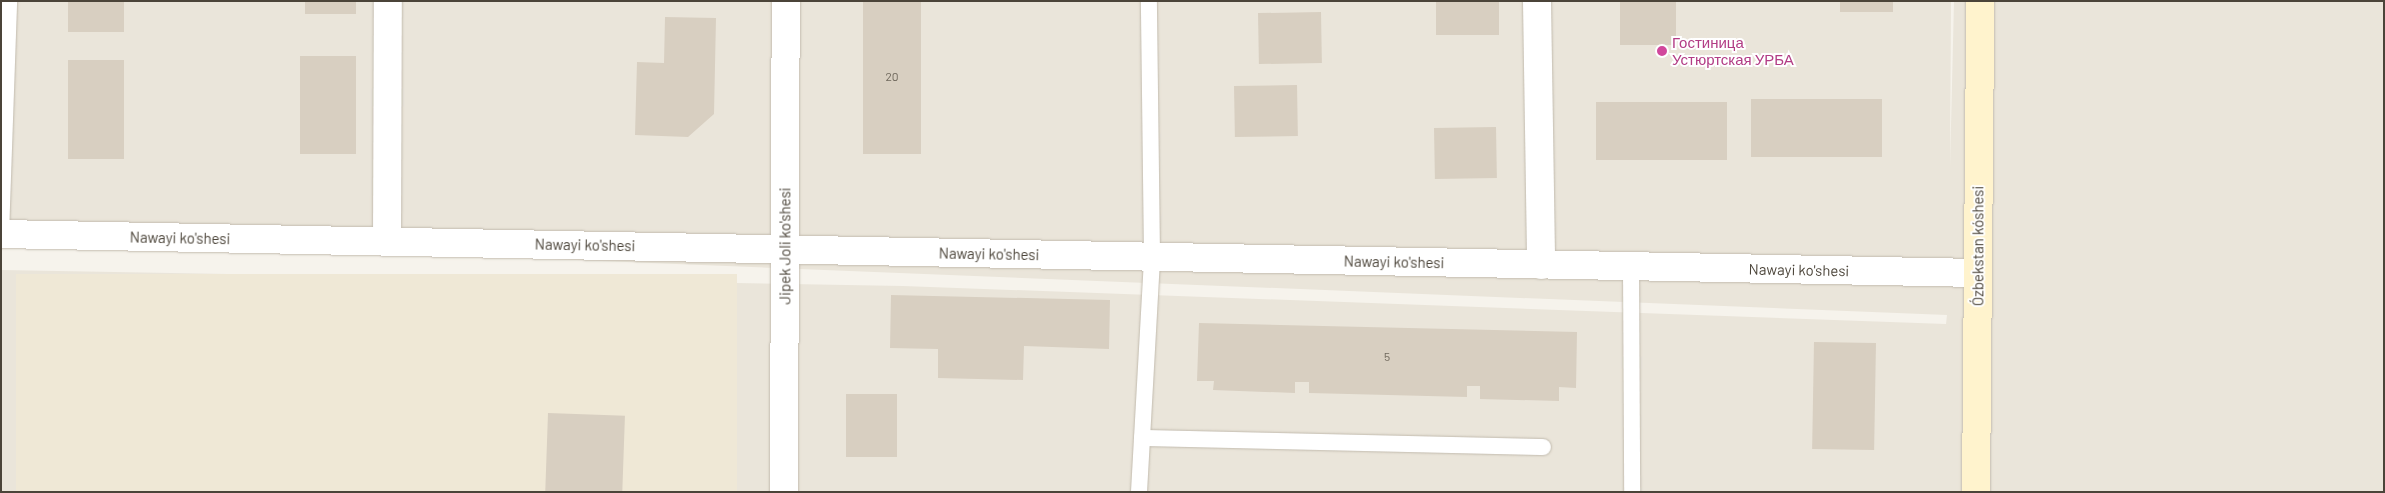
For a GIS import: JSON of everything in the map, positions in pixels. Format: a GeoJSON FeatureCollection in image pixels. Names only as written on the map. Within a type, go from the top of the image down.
{"type":"FeatureCollection","features":[{"type":"Feature","properties":{"kind":"street"},"geometry":{"type":"LineString","coordinates":[[387,242],[388,1]]}},
{"type":"Feature","properties":{"kind":"street","name":"Jipek Joli ko'shesi"},"geometry":{"type":"LineString","coordinates":[[784,492],[786,1]]}},
{"type":"Feature","properties":{"kind":"street"},"geometry":{"type":"LineString","coordinates":[[1537,1],[1541,265]]}},
{"type":"Feature","properties":{"kind":"street","name":"Ózbekstan kóshesi"},"geometry":{"type":"LineString","coordinates":[[1976,492],[1980,1]]}},
{"type":"Feature","properties":{"kind":"street","name":"Nawayi ko'shesi"},"geometry":{"type":"LineString","coordinates":[[1,234],[1978,273]]}},
{"type":"Feature","properties":{"kind":"lane"},"geometry":{"type":"LineString","coordinates":[[1,234],[9,1]]}},
{"type":"Feature","properties":{"kind":"lane"},"geometry":{"type":"LineString","coordinates":[[1139,492],[1152,257],[1149,1]]}},
{"type":"Feature","properties":{"kind":"lane"},"geometry":{"type":"LineString","coordinates":[[1631,266],[1632,492]]}},
{"type":"Feature","properties":{"kind":"lane"},"geometry":{"type":"LineString","coordinates":[[1142,438],[1543,447]]}},
{"type":"Feature","properties":{"kind":"shaded area"},"geometry":{"type":"Polygon","coordinates":[[[1,1],[1951,1],[1950,167],[1954,1],[2384,1],[2384,492],[1,492],[1,270],[903,286],[1946,324],[1947,315],[1,237],[1,1]]]}},
{"type":"Feature","properties":{"kind":"shaded area"},"geometry":{"type":"Polygon","coordinates":[[[16,274],[737,274],[737,492],[16,492],[16,274]]]}},
{"type":"Feature","properties":{"kind":"building"},"geometry":{"type":"Polygon","coordinates":[[[68,1],[124,1],[124,32],[68,32],[68,1]]]}},
{"type":"Feature","properties":{"kind":"building"},"geometry":{"type":"Polygon","coordinates":[[[305,1],[356,1],[356,14],[305,14],[305,1]]]}},
{"type":"Feature","properties":{"kind":"building"},"geometry":{"type":"Polygon","coordinates":[[[863,1],[921,1],[921,154],[863,154],[863,1]]]}},
{"type":"Feature","properties":{"kind":"building"},"geometry":{"type":"Polygon","coordinates":[[[1436,1],[1499,1],[1499,35],[1436,35],[1436,1]]]}},
{"type":"Feature","properties":{"kind":"building"},"geometry":{"type":"Polygon","coordinates":[[[1620,1],[1676,1],[1676,45],[1620,45],[1620,1]]]}},
{"type":"Feature","properties":{"kind":"building"},"geometry":{"type":"Polygon","coordinates":[[[1840,1],[1893,1],[1893,12],[1840,12],[1840,1]]]}},
{"type":"Feature","properties":{"kind":"building"},"geometry":{"type":"Polygon","coordinates":[[[1321,12],[1322,63],[1259,64],[1258,13],[1321,12]]]}},
{"type":"Feature","properties":{"kind":"building"},"geometry":{"type":"Polygon","coordinates":[[[665,17],[716,18],[714,114],[688,137],[635,135],[637,62],[664,63],[665,17]]]}},
{"type":"Feature","properties":{"kind":"building"},"geometry":{"type":"Polygon","coordinates":[[[300,56],[356,56],[356,154],[300,154],[300,56]]]}},
{"type":"Feature","properties":{"kind":"building"},"geometry":{"type":"Polygon","coordinates":[[[68,60],[124,60],[124,159],[68,159],[68,60]]]}},
{"type":"Feature","properties":{"kind":"building"},"geometry":{"type":"Polygon","coordinates":[[[1297,85],[1298,136],[1235,137],[1234,86],[1297,85]]]}},
{"type":"Feature","properties":{"kind":"building"},"geometry":{"type":"Polygon","coordinates":[[[1751,99],[1882,99],[1882,157],[1751,157],[1751,99]]]}},
{"type":"Feature","properties":{"kind":"building"},"geometry":{"type":"Polygon","coordinates":[[[1596,102],[1727,102],[1727,160],[1596,160],[1596,102]]]}},
{"type":"Feature","properties":{"kind":"building"},"geometry":{"type":"Polygon","coordinates":[[[1496,127],[1497,178],[1435,179],[1434,128],[1496,127]]]}},
{"type":"Feature","properties":{"kind":"building"},"geometry":{"type":"Polygon","coordinates":[[[891,295],[1110,300],[1109,349],[1024,346],[1023,380],[938,378],[938,349],[890,348],[891,295]]]}},
{"type":"Feature","properties":{"kind":"building"},"geometry":{"type":"Polygon","coordinates":[[[1199,323],[1577,332],[1576,388],[1559,387],[1559,401],[1480,399],[1480,386],[1467,386],[1467,397],[1309,393],[1309,382],[1295,382],[1295,393],[1213,390],[1214,381],[1197,381],[1199,323]]]}},
{"type":"Feature","properties":{"kind":"building"},"geometry":{"type":"Polygon","coordinates":[[[1814,342],[1876,343],[1874,450],[1812,449],[1814,342]]]}},
{"type":"Feature","properties":{"kind":"building"},"geometry":{"type":"Polygon","coordinates":[[[846,394],[897,394],[897,457],[846,457],[846,394]]]}},
{"type":"Feature","properties":{"kind":"building"},"geometry":{"type":"Polygon","coordinates":[[[548,413],[625,416],[622,492],[545,492],[548,413]]]}},
{"type":"Feature","properties":{"kind":"place","name":"Гостиница Устюртская УРБА"},"geometry":{"type":"Point","coordinates":[1662,51]}}]}
